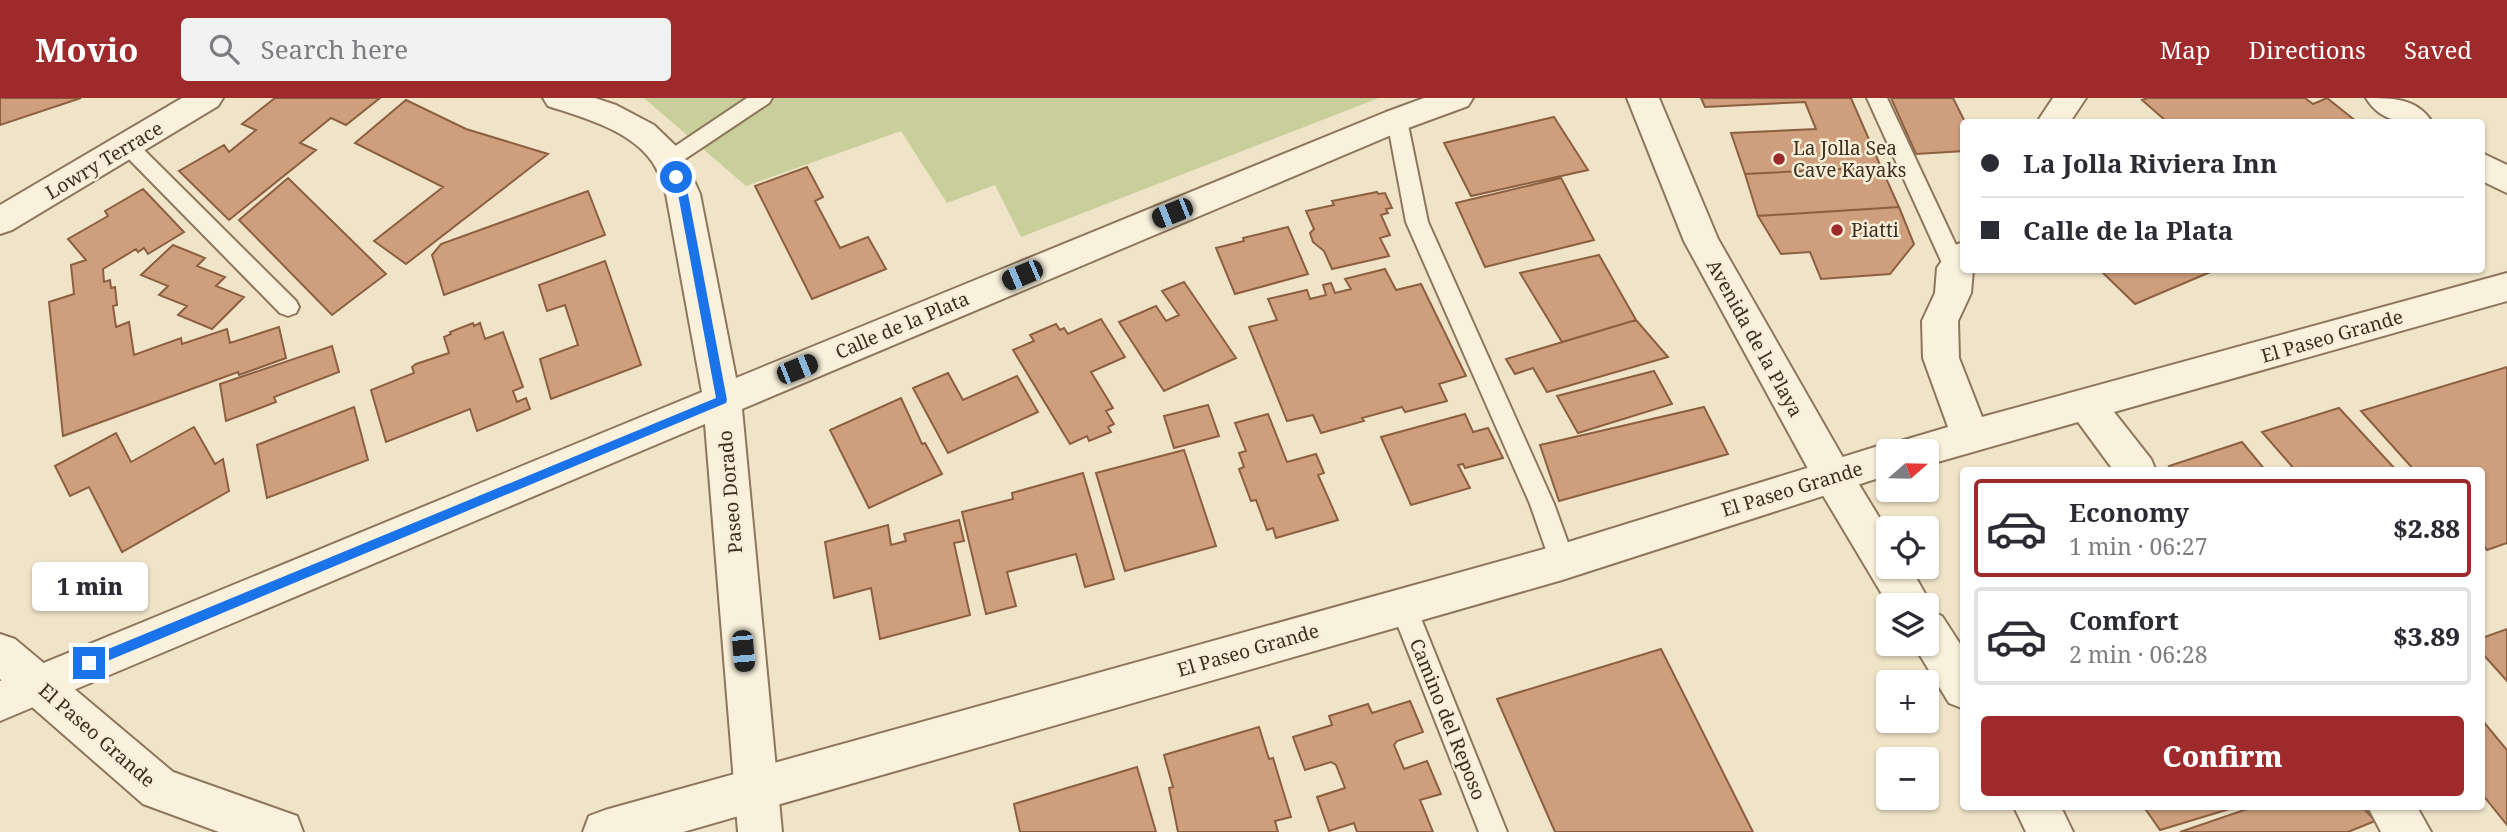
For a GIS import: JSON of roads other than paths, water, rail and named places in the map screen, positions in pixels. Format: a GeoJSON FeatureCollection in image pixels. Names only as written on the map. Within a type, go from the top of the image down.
{"type":"FeatureCollection","features":[{"type":"Feature","properties":{"kind":"street","name":"Lowry Terrace"},"geometry":{"type":"LineString","coordinates":[[0,221],[207,98]]}},
{"type":"Feature","properties":{"kind":"street","name":"Paseo Dorado"},"geometry":{"type":"LineString","coordinates":[[559,98],[605,113],[642,133],[669,160],[683,194],[722,400],[754,790],[760,832]]}},
{"type":"Feature","properties":{"kind":"street","name":"Calle de la Plata"},"geometry":{"type":"LineString","coordinates":[[19,693],[1397,120],[1457,98]]}},
{"type":"Feature","properties":{"kind":"street","name":"Avenida de la Playa"},"geometry":{"type":"LineString","coordinates":[[1643,98],[1701,242],[1832,475],[1876,547]]}},
{"type":"Feature","properties":{"kind":"street"},"geometry":{"type":"LineString","coordinates":[[2055,119],[2070,98]]}},
{"type":"Feature","properties":{"kind":"street"},"geometry":{"type":"LineString","coordinates":[[2382,98],[2412,119]]}},
{"type":"Feature","properties":{"kind":"street"},"geometry":{"type":"LineString","coordinates":[[2485,167],[2507,181]]}},
{"type":"Feature","properties":{"kind":"street"},"geometry":{"type":"LineString","coordinates":[[1959,262],[1954,293],[1940,321],[1941,358],[1970,436]]}},
{"type":"Feature","properties":{"kind":"street","name":"El Paseo Grande"},"geometry":{"type":"LineString","coordinates":[[1939,445],[2507,287]]}},
{"type":"Feature","properties":{"kind":"street"},"geometry":{"type":"LineString","coordinates":[[2086,404],[2134,467]]}},
{"type":"Feature","properties":{"kind":"street","name":"El Paseo Grande"},"geometry":{"type":"LineString","coordinates":[[606,832],[1562,562],[1876,462]]}},
{"type":"Feature","properties":{"kind":"street"},"geometry":{"type":"LineString","coordinates":[[1939,648],[1960,683]]}},
{"type":"Feature","properties":{"kind":"street","name":"El Paseo Grande"},"geometry":{"type":"LineString","coordinates":[[0,653],[19,693],[159,789],[281,832]]}},
{"type":"Feature","properties":{"kind":"street"},"geometry":{"type":"LineString","coordinates":[[2037,810],[2051,832]]}},
{"type":"Feature","properties":{"kind":"street"},"geometry":{"type":"LineString","coordinates":[[2392,810],[2409,832]]}},
{"type":"Feature","properties":{"kind":"lane"},"geometry":{"type":"LineString","coordinates":[[1877,98],[1959,262]]}},
{"type":"Feature","properties":{"kind":"lane"},"geometry":{"type":"LineString","coordinates":[[669,160],[757,99]]}},
{"type":"Feature","properties":{"kind":"lane"},"geometry":{"type":"LineString","coordinates":[[1397,120],[1418,222],[1542,504],[1562,562]]}},
{"type":"Feature","properties":{"kind":"lane"},"geometry":{"type":"LineString","coordinates":[[127,145],[288,307]]}},
{"type":"Feature","properties":{"kind":"lane","name":"Camino del Reposo"},"geometry":{"type":"LineString","coordinates":[[1404,606],[1493,832]]}},
{"type":"Feature","properties":{"kind":"place","name":"La Jolla Sea Cave Kayaks"},"geometry":{"type":"Point","coordinates":[1779,159]}},
{"type":"Feature","properties":{"kind":"place","name":"Piatti"},"geometry":{"type":"Point","coordinates":[1837,230]}}]}
